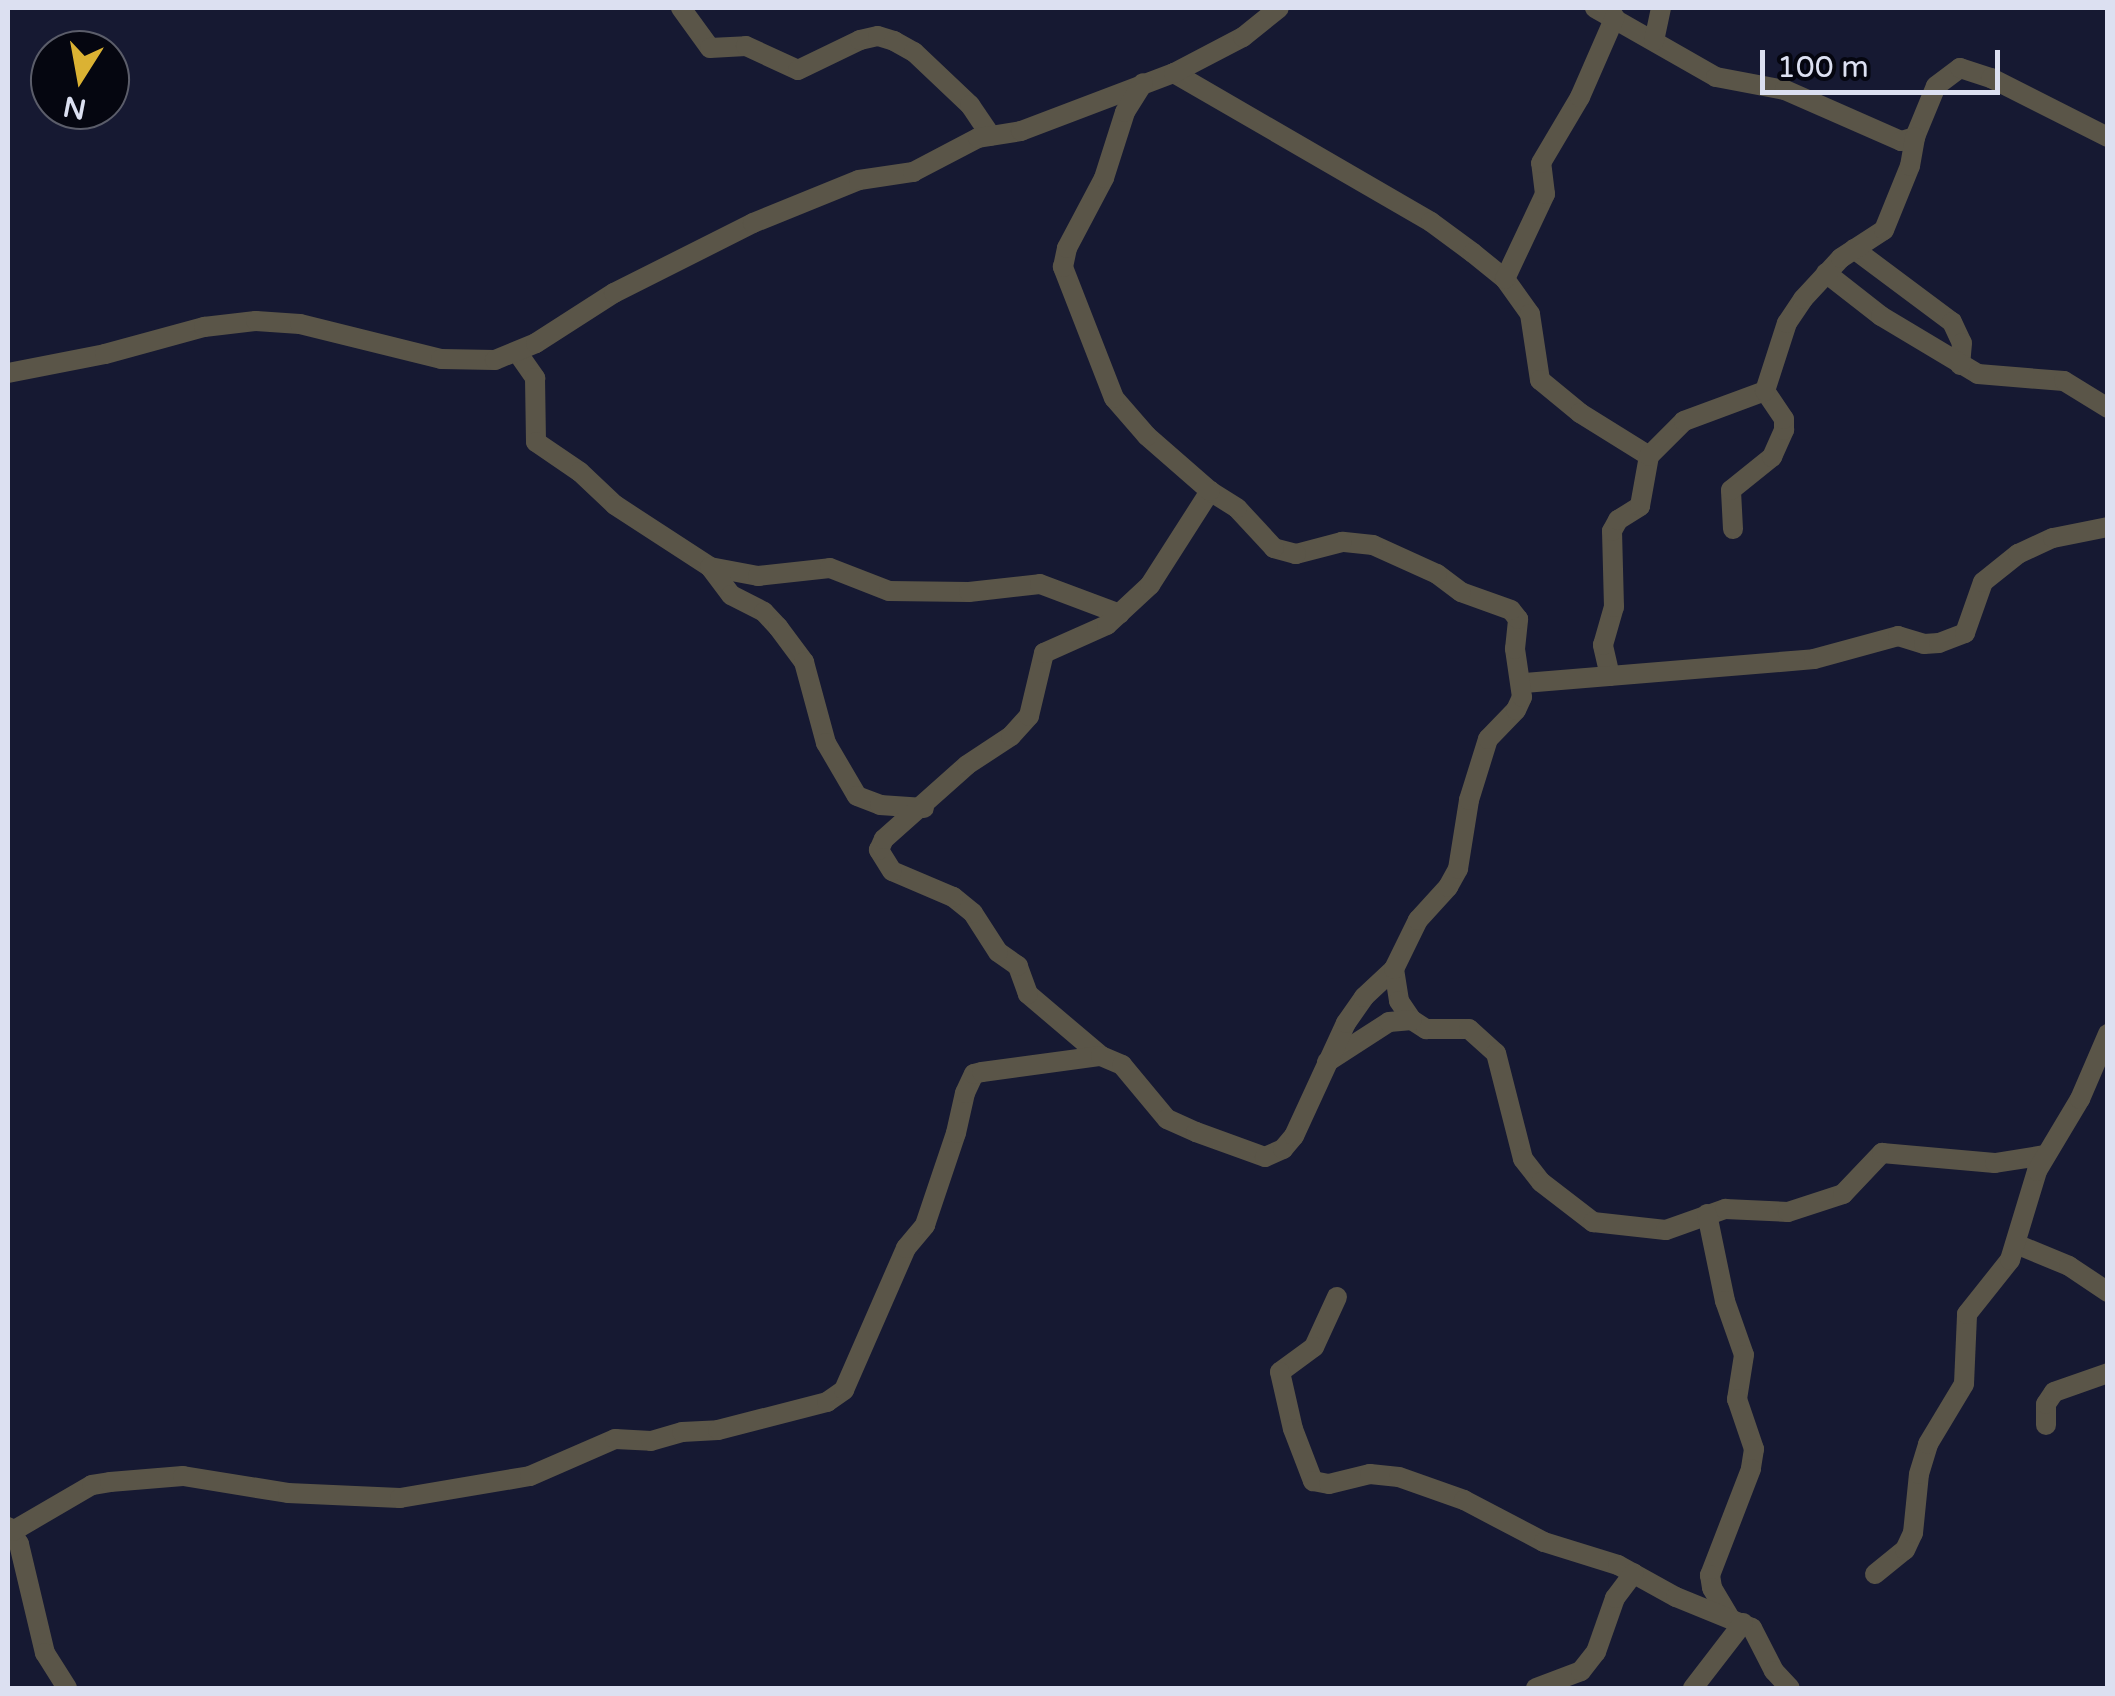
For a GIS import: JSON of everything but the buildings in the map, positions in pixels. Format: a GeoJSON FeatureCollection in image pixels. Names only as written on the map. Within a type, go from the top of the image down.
{"type":"FeatureCollection","features":[{"type":"Feature","properties":{"kind":"street"},"geometry":{"type":"LineString","coordinates":[[681,8],[685,20],[710,48],[746,46],[798,70],[860,40],[878,36],[894,41],[914,52],[970,105],[990,136]]}},
{"type":"Feature","properties":{"kind":"street"},"geometry":{"type":"LineString","coordinates":[[8,373],[105,354],[204,327],[256,320],[300,324],[441,360],[476,362],[517,352],[614,292],[753,223],[859,180],[913,172],[966,142],[1021,130],[1174,73],[1244,37],[1278,8]]}},
{"type":"Feature","properties":{"kind":"street"},"geometry":{"type":"LineString","coordinates":[[1595,8],[1716,77],[1802,96],[1887,137],[1901,141],[1914,137]]}},
{"type":"Feature","properties":{"kind":"street"},"geometry":{"type":"LineString","coordinates":[[1654,41],[1661,8]]}},
{"type":"Feature","properties":{"kind":"street"},"geometry":{"type":"LineString","coordinates":[[1505,279],[1545,194],[1541,164],[1580,98],[1615,18]]}},
{"type":"Feature","properties":{"kind":"street"},"geometry":{"type":"LineString","coordinates":[[1764,391],[1787,323],[1826,273],[1854,249],[1873,240],[1892,218],[1914,137],[1936,86],[1960,68],[1992,78],[2108,137]]}},
{"type":"Feature","properties":{"kind":"street"},"geometry":{"type":"LineString","coordinates":[[1174,73],[1431,222],[1505,279],[1530,314],[1540,380],[1580,413],[1649,456]]}},
{"type":"Feature","properties":{"kind":"street"},"geometry":{"type":"LineString","coordinates":[[1143,83],[1125,112],[1104,178],[1067,248],[1062,274],[1114,398],[1147,436],[1210,491],[1236,508],[1265,543],[1285,552],[1307,554],[1342,542],[1373,545],[1438,574],[1461,592],[1511,610],[1518,619],[1515,649],[1524,683],[1516,710],[1488,739],[1469,800],[1458,869],[1448,887],[1418,920],[1394,969],[1364,997],[1327,1062],[1294,1136],[1283,1150],[1265,1157],[1167,1119],[1122,1065],[1102,1056],[1028,994],[1018,966],[998,952],[964,904],[886,866],[879,850],[881,842],[924,808],[968,765],[1011,736],[1029,716],[1044,653],[1108,626],[1150,585],[1210,491]]}},
{"type":"Feature","properties":{"kind":"street"},"geometry":{"type":"LineString","coordinates":[[1854,249],[1952,322],[1962,343],[1960,365]]}},
{"type":"Feature","properties":{"kind":"street"},"geometry":{"type":"LineString","coordinates":[[1826,273],[1881,316],[1960,365],[1996,377],[2064,381],[2108,408]]}},
{"type":"Feature","properties":{"kind":"street"},"geometry":{"type":"LineString","coordinates":[[517,352],[535,378],[536,442],[580,472],[615,505],[710,567],[731,595],[771,620],[804,662],[826,743],[857,796],[880,805],[924,808]]}},
{"type":"Feature","properties":{"kind":"street"},"geometry":{"type":"LineString","coordinates":[[1610,676],[1604,646],[1614,607],[1612,531],[1618,520],[1640,506],[1649,456],[1684,421],[1764,391]]}},
{"type":"Feature","properties":{"kind":"street"},"geometry":{"type":"LineString","coordinates":[[1733,528],[1731,490],[1772,458],[1784,430],[1784,419],[1764,391]]}},
{"type":"Feature","properties":{"kind":"street"},"geometry":{"type":"LineString","coordinates":[[1524,683],[1814,659],[1898,636],[1924,644],[1954,639],[1971,626],[1990,574],[2039,544],[2108,526]]}},
{"type":"Feature","properties":{"kind":"street"},"geometry":{"type":"LineString","coordinates":[[710,567],[758,576],[830,568],[889,591],[969,592],[1040,584],[1120,614]]}},
{"type":"Feature","properties":{"kind":"street"},"geometry":{"type":"LineString","coordinates":[[1394,969],[1398,1001],[1412,1020],[1426,1029],[1469,1029],[1496,1053],[1523,1159],[1580,1215],[1593,1222],[1666,1230],[1724,1209],[1788,1212],[1827,1201],[1850,1188],[1882,1153],[1994,1163],[2046,1155]]}},
{"type":"Feature","properties":{"kind":"street"},"geometry":{"type":"LineString","coordinates":[[1327,1062],[1389,1022],[1412,1020]]}},
{"type":"Feature","properties":{"kind":"street"},"geometry":{"type":"LineString","coordinates":[[1875,1574],[1905,1550],[1914,1533],[1920,1474],[1928,1444],[1964,1384],[1967,1314],[1999,1277],[2016,1244],[2046,1155],[2080,1099],[2108,1034]]}},
{"type":"Feature","properties":{"kind":"street"},"geometry":{"type":"LineString","coordinates":[[67,1688],[45,1653],[10,1529],[92,1485],[110,1482],[184,1476],[288,1493],[400,1498],[530,1476],[615,1440],[651,1441],[682,1432],[718,1430],[827,1402],[844,1390],[906,1248],[925,1225],[974,1074],[1102,1056]]}},
{"type":"Feature","properties":{"kind":"street"},"geometry":{"type":"LineString","coordinates":[[1707,1214],[1725,1301],[1744,1355],[1737,1399],[1754,1450],[1744,1489],[1710,1574],[1712,1588],[1736,1620]]}},
{"type":"Feature","properties":{"kind":"street"},"geometry":{"type":"LineString","coordinates":[[2016,1244],[2069,1266],[2108,1292]]}},
{"type":"Feature","properties":{"kind":"street"},"geometry":{"type":"LineString","coordinates":[[1337,1297],[1314,1347],[1280,1372],[1294,1429],[1313,1481],[1328,1484],[1370,1474],[1431,1486],[1544,1542],[1634,1573],[1676,1598],[1736,1620],[1760,1636],[1774,1671],[1790,1688]]}},
{"type":"Feature","properties":{"kind":"street"},"geometry":{"type":"LineString","coordinates":[[2046,1424],[2046,1404],[2054,1392],[2108,1373]]}},
{"type":"Feature","properties":{"kind":"street"},"geometry":{"type":"LineString","coordinates":[[1536,1688],[1581,1671],[1596,1652],[1615,1598],[1634,1573]]}},
{"type":"Feature","properties":{"kind":"street"},"geometry":{"type":"LineString","coordinates":[[1693,1688],[1736,1620]]}}]}
